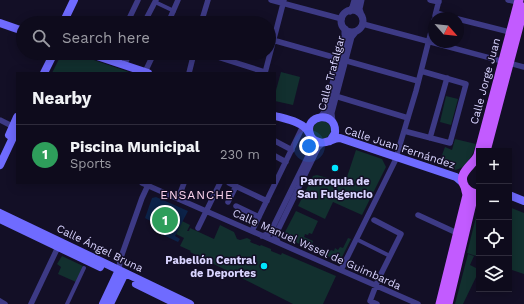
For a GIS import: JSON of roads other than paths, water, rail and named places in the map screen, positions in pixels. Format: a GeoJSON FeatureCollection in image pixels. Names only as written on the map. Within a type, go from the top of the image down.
{"type":"FeatureCollection","features":[{"type":"Feature","properties":{"kind":"main road"},"geometry":{"type":"LineString","coordinates":[[66,16],[74,0]]}},
{"type":"Feature","properties":{"kind":"main road"},"geometry":{"type":"LineString","coordinates":[[72,16],[80,0]]}},
{"type":"Feature","properties":{"kind":"main road","name":"Calle Jorge Juan"},"geometry":{"type":"LineString","coordinates":[[464,185],[464,172],[474,164],[478,155],[506,62],[517,34],[521,3]]}},
{"type":"Feature","properties":{"kind":"main road"},"geometry":{"type":"LineString","coordinates":[[0,23],[16,29]]}},
{"type":"Feature","properties":{"kind":"main road"},"geometry":{"type":"LineString","coordinates":[[38,72],[44,60]]}},
{"type":"Feature","properties":{"kind":"main road"},"geometry":{"type":"LineString","coordinates":[[44,72],[50,60]]}},
{"type":"Feature","properties":{"kind":"main road"},"geometry":{"type":"LineString","coordinates":[[115,60],[124,65],[146,72]]}},
{"type":"Feature","properties":{"kind":"main road","name":"Calle Jorge Juan"},"geometry":{"type":"LineString","coordinates":[[487,148],[506,62]]}},
{"type":"Feature","properties":{"kind":"main road"},"geometry":{"type":"LineString","coordinates":[[276,116],[303,126],[317,142],[327,142],[333,137],[335,131],[332,121],[326,117],[316,118],[309,127],[311,135]]}},
{"type":"Feature","properties":{"kind":"main road"},"geometry":{"type":"LineString","coordinates":[[0,152],[16,128]]}},
{"type":"Feature","properties":{"kind":"main road"},"geometry":{"type":"LineString","coordinates":[[0,165],[16,128]]}},
{"type":"Feature","properties":{"kind":"main road","name":"Calle Juan Fernández"},"geometry":{"type":"LineString","coordinates":[[327,142],[340,138],[456,177],[464,185]]}},
{"type":"Feature","properties":{"kind":"main road"},"geometry":{"type":"LineString","coordinates":[[464,185],[471,192],[476,193]]}},
{"type":"Feature","properties":{"kind":"main road"},"geometry":{"type":"LineString","coordinates":[[440,304],[467,195],[464,185]]}},
{"type":"Feature","properties":{"kind":"main road"},"geometry":{"type":"LineString","coordinates":[[512,196],[524,200]]}},
{"type":"Feature","properties":{"kind":"main road"},"geometry":{"type":"LineString","coordinates":[[448,304],[472,203],[476,197]]}},
{"type":"Feature","properties":{"kind":"main road","name":"Calle Ángel Bruna"},"geometry":{"type":"LineString","coordinates":[[0,212],[177,304]]}},
{"type":"Feature","properties":{"kind":"main road","name":"Calle Ángel Bruna"},"geometry":{"type":"LineString","coordinates":[[0,219],[58,247],[190,304]]}},
{"type":"Feature","properties":{"kind":"main road"},"geometry":{"type":"LineString","coordinates":[[103,304],[121,274]]}},
{"type":"Feature","properties":{"kind":"main road"},"geometry":{"type":"LineString","coordinates":[[110,304],[121,274]]}},
{"type":"Feature","properties":{"kind":"street"},"geometry":{"type":"LineString","coordinates":[[130,16],[138,0]]}},
{"type":"Feature","properties":{"kind":"street"},"geometry":{"type":"LineString","coordinates":[[172,16],[178,0]]}},
{"type":"Feature","properties":{"kind":"street"},"geometry":{"type":"LineString","coordinates":[[203,16],[208,0]]}},
{"type":"Feature","properties":{"kind":"street"},"geometry":{"type":"LineString","coordinates":[[271,0],[342,19]]}},
{"type":"Feature","properties":{"kind":"street"},"geometry":{"type":"LineString","coordinates":[[350,11],[355,0]]}},
{"type":"Feature","properties":{"kind":"street"},"geometry":{"type":"LineString","coordinates":[[361,0],[359,8],[363,19],[363,24],[359,30],[355,32],[350,32],[345,29],[342,24],[342,19],[345,13],[356,11],[361,15]]}},
{"type":"Feature","properties":{"kind":"street"},"geometry":{"type":"LineString","coordinates":[[430,0],[439,1],[436,12]]}},
{"type":"Feature","properties":{"kind":"street"},"geometry":{"type":"LineString","coordinates":[[508,0],[521,3]]}},
{"type":"Feature","properties":{"kind":"street"},"geometry":{"type":"LineString","coordinates":[[149,16],[155,1],[174,11]]}},
{"type":"Feature","properties":{"kind":"street"},"geometry":{"type":"LineString","coordinates":[[276,24],[283,2]]}},
{"type":"Feature","properties":{"kind":"street"},"geometry":{"type":"LineString","coordinates":[[464,21],[517,34]]}},
{"type":"Feature","properties":{"kind":"street"},"geometry":{"type":"LineString","coordinates":[[341,270],[396,157],[428,42],[363,24]]}},
{"type":"Feature","properties":{"kind":"street","name":"Calle Trafalgar"},"geometry":{"type":"LineString","coordinates":[[332,121],[330,115],[333,95],[342,59],[345,29]]}},
{"type":"Feature","properties":{"kind":"street","name":"Calle Trafalgar"},"geometry":{"type":"LineString","coordinates":[[342,59],[351,37],[355,32]]}},
{"type":"Feature","properties":{"kind":"street"},"geometry":{"type":"LineString","coordinates":[[276,41],[418,81]]}},
{"type":"Feature","properties":{"kind":"street"},"geometry":{"type":"LineString","coordinates":[[451,48],[524,67]]}},
{"type":"Feature","properties":{"kind":"street"},"geometry":{"type":"LineString","coordinates":[[124,65],[126,60]]}},
{"type":"Feature","properties":{"kind":"street"},"geometry":{"type":"LineString","coordinates":[[146,72],[151,60]]}},
{"type":"Feature","properties":{"kind":"street"},"geometry":{"type":"LineString","coordinates":[[189,72],[192,60]]}},
{"type":"Feature","properties":{"kind":"street"},"geometry":{"type":"LineString","coordinates":[[226,60],[262,72]]}},
{"type":"Feature","properties":{"kind":"street"},"geometry":{"type":"LineString","coordinates":[[265,72],[267,60]]}},
{"type":"Feature","properties":{"kind":"street"},"geometry":{"type":"LineString","coordinates":[[404,131],[450,143],[466,84],[421,71]]}},
{"type":"Feature","properties":{"kind":"street"},"geometry":{"type":"LineString","coordinates":[[430,138],[447,78]]}},
{"type":"Feature","properties":{"kind":"street"},"geometry":{"type":"LineString","coordinates":[[333,95],[408,118]]}},
{"type":"Feature","properties":{"kind":"street","name":"Calle Trafalgar"},"geometry":{"type":"LineString","coordinates":[[320,117],[324,114],[333,95]]}},
{"type":"Feature","properties":{"kind":"street"},"geometry":{"type":"LineString","coordinates":[[0,120],[16,128]]}},
{"type":"Feature","properties":{"kind":"street"},"geometry":{"type":"LineString","coordinates":[[276,183],[303,126]]}},
{"type":"Feature","properties":{"kind":"street"},"geometry":{"type":"LineString","coordinates":[[262,236],[270,233],[314,144],[311,135]]}},
{"type":"Feature","properties":{"kind":"street"},"geometry":{"type":"LineString","coordinates":[[276,142],[292,150]]}},
{"type":"Feature","properties":{"kind":"street"},"geometry":{"type":"LineString","coordinates":[[278,242],[275,236],[318,148],[327,142]]}},
{"type":"Feature","properties":{"kind":"street"},"geometry":{"type":"LineString","coordinates":[[276,157],[286,162]]}},
{"type":"Feature","properties":{"kind":"street"},"geometry":{"type":"LineString","coordinates":[[121,274],[120,260],[146,184]]}},
{"type":"Feature","properties":{"kind":"street","name":"Calle Manuel Wssel de Guimbarda"},"geometry":{"type":"LineString","coordinates":[[146,184],[416,304]]}},
{"type":"Feature","properties":{"kind":"street"},"geometry":{"type":"LineString","coordinates":[[178,199],[184,184]]}},
{"type":"Feature","properties":{"kind":"street"},"geometry":{"type":"LineString","coordinates":[[198,228],[220,184]]}},
{"type":"Feature","properties":{"kind":"street"},"geometry":{"type":"LineString","coordinates":[[231,184],[267,201]]}},
{"type":"Feature","properties":{"kind":"street"},"geometry":{"type":"LineString","coordinates":[[252,231],[275,184]]}},
{"type":"Feature","properties":{"kind":"street"},"geometry":{"type":"LineString","coordinates":[[236,186],[228,202],[259,217]]}},
{"type":"Feature","properties":{"kind":"street"},"geometry":{"type":"LineString","coordinates":[[418,215],[457,233]]}},
{"type":"Feature","properties":{"kind":"street"},"geometry":{"type":"LineString","coordinates":[[374,220],[400,234],[378,280],[370,301],[377,304]]}},
{"type":"Feature","properties":{"kind":"street"},"geometry":{"type":"LineString","coordinates":[[356,239],[390,256]]}},
{"type":"Feature","properties":{"kind":"street"},"geometry":{"type":"LineString","coordinates":[[30,304],[58,247]]}},
{"type":"Feature","properties":{"kind":"street"},"geometry":{"type":"LineString","coordinates":[[67,304],[84,268]]}},
{"type":"Feature","properties":{"kind":"street"},"geometry":{"type":"LineString","coordinates":[[0,301],[5,304]]}},
{"type":"Feature","properties":{"kind":"water"},"geometry":{"type":"Polygon","coordinates":[[[156,197],[188,211],[175,236],[180,239],[178,242],[153,230],[156,224],[145,218],[152,198],[156,197]]]}},
{"type":"Feature","properties":{"kind":"place","name":"Parroquia de San Fulgencio"},"geometry":{"type":"Point","coordinates":[335,168]}},
{"type":"Feature","properties":{"kind":"place","name":"Piscina Municipal"},"geometry":{"type":"Point","coordinates":[165,220]}},
{"type":"Feature","properties":{"kind":"place","name":"Pabellón Central de Deportes"},"geometry":{"type":"Point","coordinates":[264,266]}},
{"type":"Feature","properties":{"kind":"district","name":"ENSANCHE"},"geometry":{"type":"Point","coordinates":[197,195]}}]}
